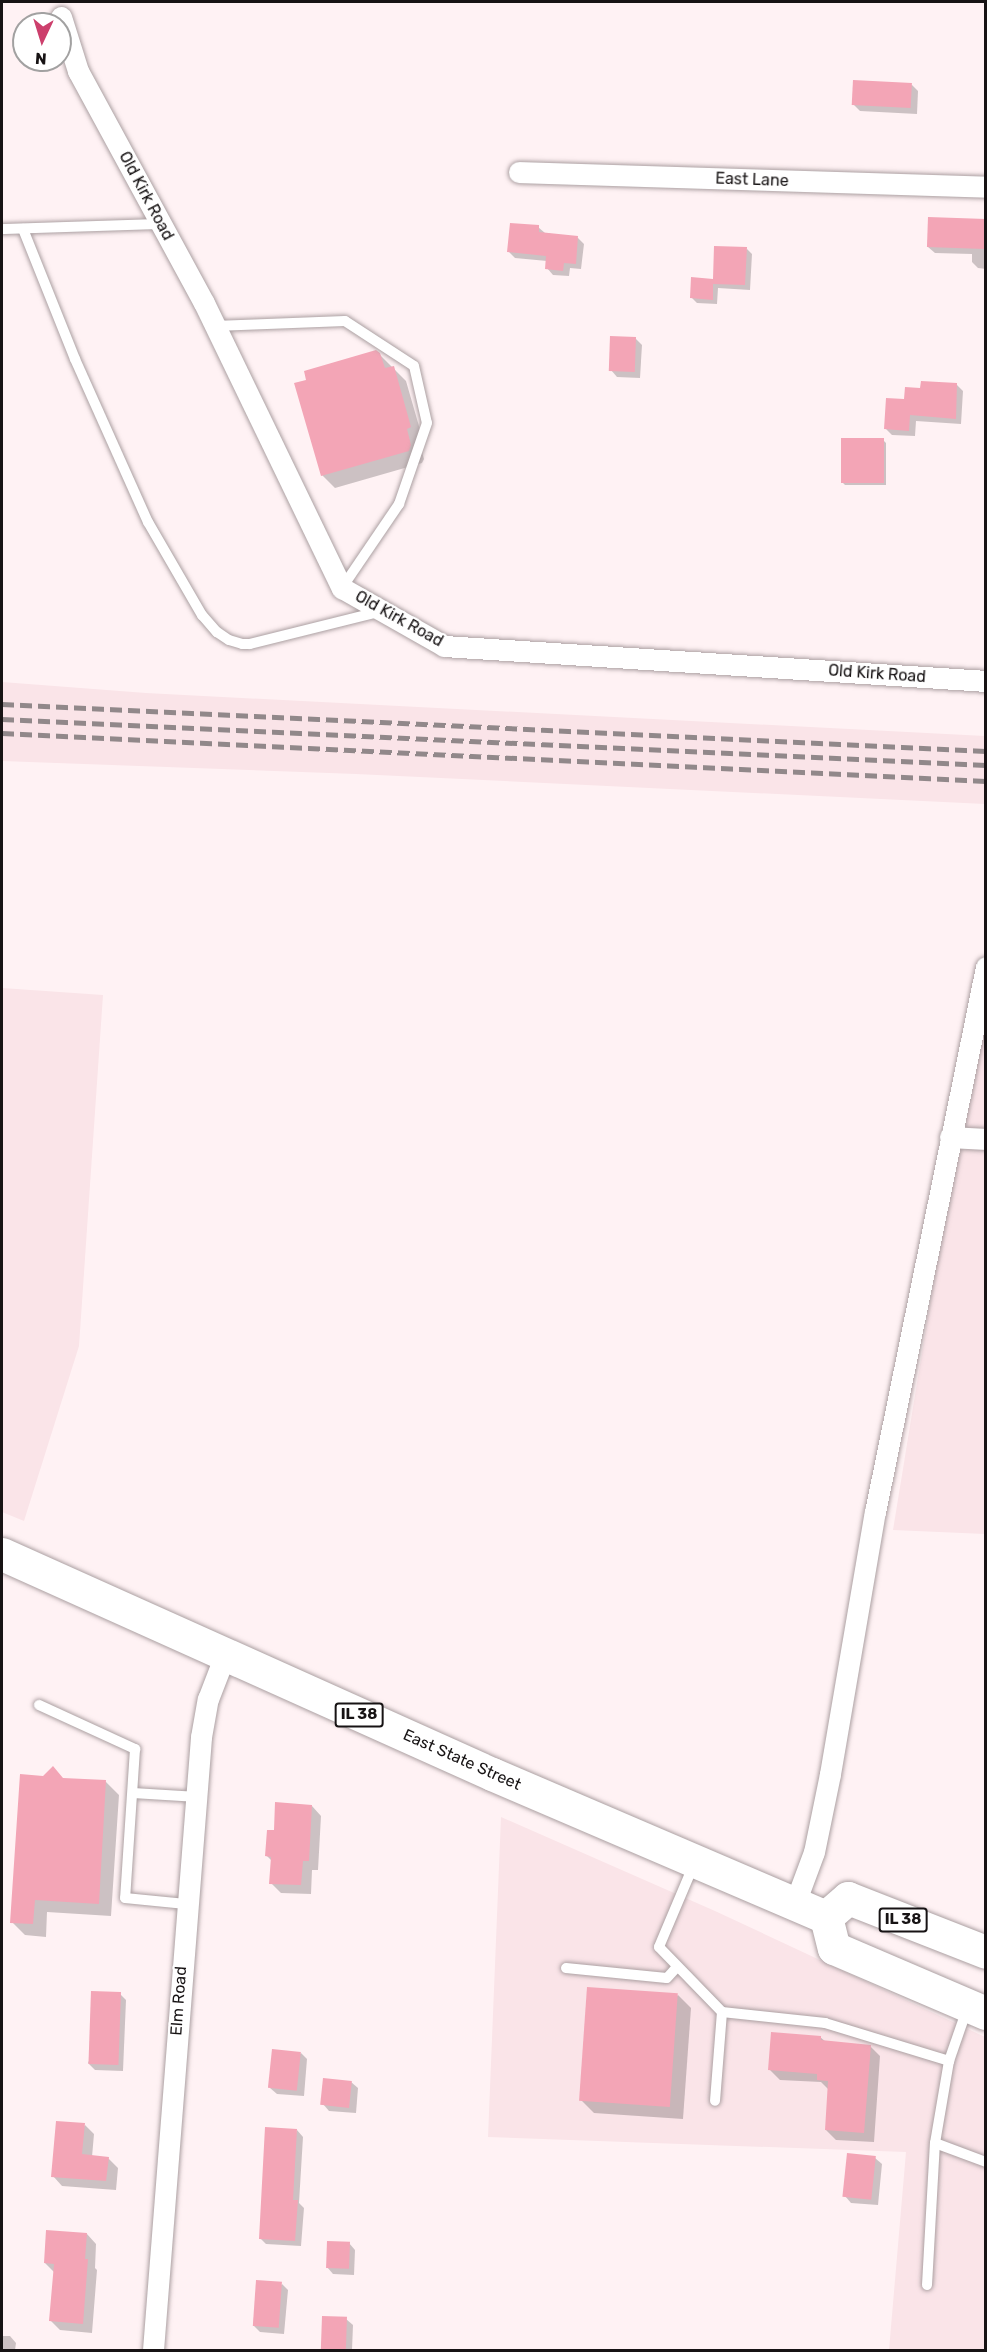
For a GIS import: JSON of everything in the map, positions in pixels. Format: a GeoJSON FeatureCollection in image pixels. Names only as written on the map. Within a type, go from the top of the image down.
{"type":"FeatureCollection","features":[{"type":"Feature","properties":{"kind":"main road","name":"East State Street"},"geometry":{"type":"LineString","coordinates":[[2,1554],[225,1655],[826,1917]]}},
{"type":"Feature","properties":{"kind":"main road","name":"IL 38"},"geometry":{"type":"LineString","coordinates":[[826,1917],[848,1898],[986,1952]]}},
{"type":"Feature","properties":{"kind":"main road"},"geometry":{"type":"LineString","coordinates":[[826,1917],[834,1948],[977,2009]]}},
{"type":"Feature","properties":{"kind":"street","name":"Old Kirk Road"},"geometry":{"type":"LineString","coordinates":[[72,53],[78,71],[215,326],[342,588],[444,646],[986,681]]}},
{"type":"Feature","properties":{"kind":"street","name":"East Lane"},"geometry":{"type":"LineString","coordinates":[[519,172],[986,187]]}},
{"type":"Feature","properties":{"kind":"street"},"geometry":{"type":"LineString","coordinates":[[795,1903],[814,1852],[830,1774],[875,1512],[985,971]]}},
{"type":"Feature","properties":{"kind":"street"},"geometry":{"type":"LineString","coordinates":[[950,1137],[986,1139]]}},
{"type":"Feature","properties":{"kind":"street","name":"Elm Road"},"geometry":{"type":"LineString","coordinates":[[153,2350],[186,1904],[198,1797],[201,1737],[208,1699],[225,1655]]}},
{"type":"Feature","properties":{"kind":"lane"},"geometry":{"type":"LineString","coordinates":[[2,229],[161,224]]}},
{"type":"Feature","properties":{"kind":"lane"},"geometry":{"type":"LineString","coordinates":[[22,229],[75,359],[148,522],[202,615],[217,632],[242,645],[250,644],[383,611]]}},
{"type":"Feature","properties":{"kind":"lane"},"geometry":{"type":"LineString","coordinates":[[215,326],[345,321],[414,366],[427,423],[399,504],[342,588]]}},
{"type":"Feature","properties":{"kind":"lane"},"geometry":{"type":"LineString","coordinates":[[39,1705],[135,1749],[125,1898],[186,1904]]}},
{"type":"Feature","properties":{"kind":"lane"},"geometry":{"type":"LineString","coordinates":[[133,1793],[198,1797]]}},
{"type":"Feature","properties":{"kind":"lane"},"geometry":{"type":"LineString","coordinates":[[696,1861],[659,1947],[722,2012],[825,2024],[950,2061]]}},
{"type":"Feature","properties":{"kind":"lane"},"geometry":{"type":"LineString","coordinates":[[566,1968],[667,1978],[677,1967]]}},
{"type":"Feature","properties":{"kind":"lane"},"geometry":{"type":"LineString","coordinates":[[927,2285],[934,2143],[950,2061],[977,2009]]}},
{"type":"Feature","properties":{"kind":"lane"},"geometry":{"type":"LineString","coordinates":[[716,2101],[722,2012]]}},
{"type":"Feature","properties":{"kind":"lane"},"geometry":{"type":"LineString","coordinates":[[934,2143],[986,2162]]}},
{"type":"Feature","properties":{"kind":"shaded area"},"geometry":{"type":"Polygon","coordinates":[[[2,682],[146,693],[985,736],[985,804],[356,774],[2,761],[2,682]]]}},
{"type":"Feature","properties":{"kind":"shaded area"},"geometry":{"type":"Polygon","coordinates":[[[2,988],[103,995],[79,1346],[24,1521],[2,1512],[2,988]]]}},
{"type":"Feature","properties":{"kind":"shaded area"},"geometry":{"type":"Polygon","coordinates":[[[985,1011],[985,1534],[893,1530],[955,1150],[985,1011]]]}},
{"type":"Feature","properties":{"kind":"shaded area"},"geometry":{"type":"Polygon","coordinates":[[[501,1817],[715,1911],[985,2037],[985,2350],[889,2350],[906,2152],[488,2137],[501,1817]]]}},
{"type":"Feature","properties":{"kind":"building"},"geometry":{"type":"Polygon","coordinates":[[[853,80],[912,83],[911,108],[852,105],[853,80]]]}},
{"type":"Feature","properties":{"kind":"building"},"geometry":{"type":"Polygon","coordinates":[[[928,217],[986,219],[985,249],[927,247],[928,217]]]}},
{"type":"Feature","properties":{"kind":"building"},"geometry":{"type":"Polygon","coordinates":[[[510,223],[539,225],[539,232],[578,236],[576,264],[564,263],[563,271],[545,269],[546,256],[507,252],[510,223]]]}},
{"type":"Feature","properties":{"kind":"building"},"geometry":{"type":"Polygon","coordinates":[[[714,246],[747,247],[745,285],[713,284],[713,300],[690,298],[691,277],[713,279],[714,246]]]}},
{"type":"Feature","properties":{"kind":"building"},"geometry":{"type":"Polygon","coordinates":[[[610,336],[636,337],[635,372],[609,371],[610,336]]]}},
{"type":"Feature","properties":{"kind":"building"},"geometry":{"type":"Polygon","coordinates":[[[376,350],[380,353],[385,368],[394,366],[411,427],[407,429],[411,445],[409,451],[321,476],[294,383],[306,380],[304,371],[376,350]]]}},
{"type":"Feature","properties":{"kind":"building"},"geometry":{"type":"Polygon","coordinates":[[[921,381],[957,383],[956,419],[910,415],[909,431],[884,429],[886,398],[904,399],[905,387],[920,388],[921,381]]]}},
{"type":"Feature","properties":{"kind":"building"},"geometry":{"type":"Polygon","coordinates":[[[841,438],[884,438],[884,483],[841,483],[841,438]]]}},
{"type":"Feature","properties":{"kind":"building"},"geometry":{"type":"Polygon","coordinates":[[[53,1766],[63,1778],[106,1780],[99,1904],[35,1900],[33,1924],[10,1923],[20,1774],[43,1776],[53,1766]]]}},
{"type":"Feature","properties":{"kind":"building"},"geometry":{"type":"Polygon","coordinates":[[[275,1802],[312,1805],[309,1861],[303,1861],[301,1885],[269,1884],[271,1857],[265,1856],[267,1830],[274,1830],[275,1802]]]}},
{"type":"Feature","properties":{"kind":"building"},"geometry":{"type":"Polygon","coordinates":[[[587,1987],[678,1993],[670,2107],[579,2101],[587,1987]]]}},
{"type":"Feature","properties":{"kind":"building"},"geometry":{"type":"Polygon","coordinates":[[[91,1991],[121,1992],[118,2065],[88,2064],[91,1991]]]}},
{"type":"Feature","properties":{"kind":"building"},"geometry":{"type":"Polygon","coordinates":[[[771,2032],[821,2036],[821,2040],[871,2045],[864,2133],[825,2130],[828,2081],[817,2080],[817,2074],[768,2070],[771,2032]]]}},
{"type":"Feature","properties":{"kind":"building"},"geometry":{"type":"Polygon","coordinates":[[[272,2049],[301,2052],[297,2091],[268,2088],[272,2049]]]}},
{"type":"Feature","properties":{"kind":"building"},"geometry":{"type":"Polygon","coordinates":[[[323,2078],[352,2081],[349,2108],[320,2105],[323,2078]]]}},
{"type":"Feature","properties":{"kind":"building"},"geometry":{"type":"Polygon","coordinates":[[[56,2121],[85,2123],[82,2154],[109,2157],[106,2181],[51,2177],[56,2121]]]}},
{"type":"Feature","properties":{"kind":"building"},"geometry":{"type":"Polygon","coordinates":[[[265,2127],[297,2129],[293,2200],[298,2200],[295,2241],[259,2239],[265,2127]]]}},
{"type":"Feature","properties":{"kind":"building"},"geometry":{"type":"Polygon","coordinates":[[[847,2153],[876,2156],[871,2200],[842,2197],[847,2153]]]}},
{"type":"Feature","properties":{"kind":"building"},"geometry":{"type":"Polygon","coordinates":[[[46,2230],[87,2233],[85,2259],[88,2259],[83,2324],[49,2321],[54,2264],[44,2263],[46,2230]]]}},
{"type":"Feature","properties":{"kind":"building"},"geometry":{"type":"Polygon","coordinates":[[[327,2241],[350,2242],[349,2269],[326,2268],[327,2241]]]}},
{"type":"Feature","properties":{"kind":"building"},"geometry":{"type":"Polygon","coordinates":[[[256,2280],[282,2282],[279,2328],[253,2326],[256,2280]]]}},
{"type":"Feature","properties":{"kind":"building"},"geometry":{"type":"Polygon","coordinates":[[[322,2316],[347,2317],[346,2350],[321,2350],[322,2316]]]}},
{"type":"Feature","properties":{"kind":"railway"},"geometry":{"type":"LineString","coordinates":[[2,704],[986,751]]}},
{"type":"Feature","properties":{"kind":"railway"},"geometry":{"type":"LineString","coordinates":[[2,719],[986,765]]}},
{"type":"Feature","properties":{"kind":"railway"},"geometry":{"type":"LineString","coordinates":[[2,733],[986,781]]}}]}
